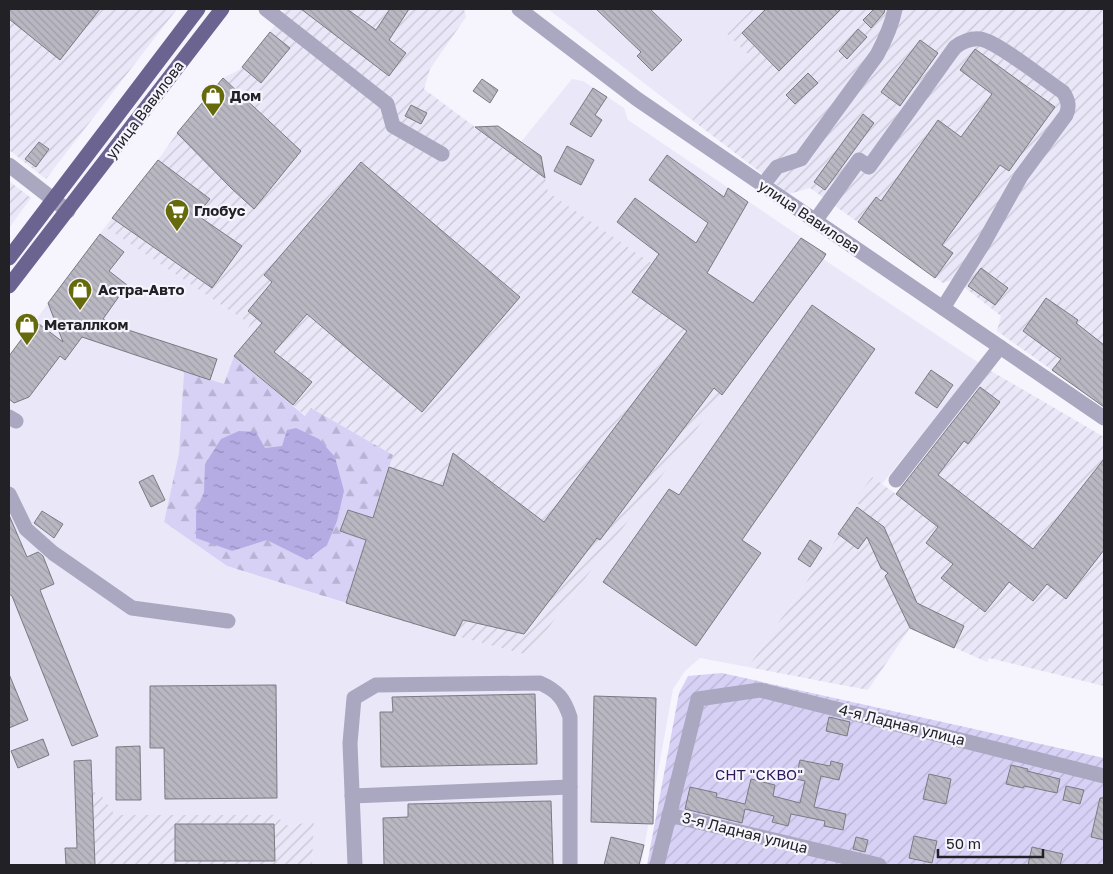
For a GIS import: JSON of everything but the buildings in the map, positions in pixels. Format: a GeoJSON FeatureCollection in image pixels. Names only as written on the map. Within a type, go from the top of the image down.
{"type":"FeatureCollection","features":[{"type":"Feature","properties":{"kind":"main road","name":"улица Вавилова"},"geometry":{"type":"LineString","coordinates":[[9,258],[198,9]]}},
{"type":"Feature","properties":{"kind":"main road","name":"улица Вавилова"},"geometry":{"type":"LineString","coordinates":[[9,286],[222,9]]}},
{"type":"Feature","properties":{"kind":"street"},"geometry":{"type":"LineString","coordinates":[[266,9],[387,104],[393,126],[442,154]]}},
{"type":"Feature","properties":{"kind":"street","name":"улица Вавилова"},"geometry":{"type":"LineString","coordinates":[[519,9],[637,100],[1104,418]]}},
{"type":"Feature","properties":{"kind":"street"},"geometry":{"type":"LineString","coordinates":[[763,185],[777,167],[801,159],[877,54],[883,44],[895,9]]}},
{"type":"Feature","properties":{"kind":"street"},"geometry":{"type":"LineString","coordinates":[[815,221],[859,160],[869,167],[955,47],[968,40],[981,39],[994,44],[1062,92],[1067,99],[1068,108],[1066,115],[1021,176],[943,308]]}},
{"type":"Feature","properties":{"kind":"street"},"geometry":{"type":"LineString","coordinates":[[9,165],[68,211]]}},
{"type":"Feature","properties":{"kind":"street"},"geometry":{"type":"LineString","coordinates":[[896,480],[1000,347]]}},
{"type":"Feature","properties":{"kind":"street"},"geometry":{"type":"LineString","coordinates":[[9,494],[26,529],[53,553],[132,608],[228,620]]}},
{"type":"Feature","properties":{"kind":"street"},"geometry":{"type":"LineString","coordinates":[[355,865],[350,743],[354,698],[376,685],[540,684],[554,689],[566,704],[570,717],[570,865]]}},
{"type":"Feature","properties":{"kind":"street","name":"4-я Ладная улица"},"geometry":{"type":"LineString","coordinates":[[669,815],[698,699],[760,690],[1104,776]]}},
{"type":"Feature","properties":{"kind":"street"},"geometry":{"type":"LineString","coordinates":[[352,796],[570,787]]}},
{"type":"Feature","properties":{"kind":"street"},"geometry":{"type":"LineString","coordinates":[[657,865],[669,815]]}},
{"type":"Feature","properties":{"kind":"street","name":"3-я Ладная улица"},"geometry":{"type":"LineString","coordinates":[[669,815],[879,865]]}},
{"type":"Feature","properties":{"kind":"shaded area"},"geometry":{"type":"Polygon","coordinates":[[[9,9],[177,9],[46,179],[9,150],[9,9]]]}},
{"type":"Feature","properties":{"kind":"shaded area"},"geometry":{"type":"Polygon","coordinates":[[[283,9],[464,9],[466,17],[430,69],[424,89],[475,127],[498,126],[541,156],[548,192],[763,340],[528,655],[414,625],[346,603],[366,540],[340,531],[348,510],[373,518],[393,455],[311,408],[306,416],[234,356],[252,335],[247,330],[250,324],[105,227],[177,133],[223,78],[239,70],[283,16],[283,9]]]}},
{"type":"Feature","properties":{"kind":"shaded area"},"geometry":{"type":"Polygon","coordinates":[[[548,9],[752,9],[727,34],[749,55],[692,120],[548,9]]]}},
{"type":"Feature","properties":{"kind":"shaded area"},"geometry":{"type":"Polygon","coordinates":[[[752,9],[1104,9],[1104,407],[997,331],[1001,316],[954,279],[943,283],[810,188],[789,194],[692,120],[749,55],[727,34],[752,9]]]}},
{"type":"Feature","properties":{"kind":"shaded area"},"geometry":{"type":"Polygon","coordinates":[[[572,79],[583,81],[624,108],[628,120],[826,254],[823,259],[979,363],[882,484],[871,477],[859,504],[748,667],[700,658],[685,671],[673,689],[641,865],[312,865],[314,821],[289,826],[283,823],[277,815],[114,815],[101,795],[93,791],[95,865],[9,865],[9,356],[105,227],[250,324],[247,330],[252,335],[234,356],[224,384],[184,371],[179,453],[164,522],[227,566],[414,625],[528,655],[763,340],[548,192],[541,156],[521,142],[572,79]]]}},
{"type":"Feature","properties":{"kind":"shaded area"},"geometry":{"type":"Polygon","coordinates":[[[9,181],[31,198],[9,228],[9,181]]]}},
{"type":"Feature","properties":{"kind":"shaded area"},"geometry":{"type":"Polygon","coordinates":[[[991,371],[1104,437],[1104,686],[989,658],[987,662],[910,628],[868,690],[748,667],[859,505],[855,499],[872,477],[896,494],[991,371]]]}},
{"type":"Feature","properties":{"kind":"shaded area"},"geometry":{"type":"Polygon","coordinates":[[[92,791],[101,795],[115,815],[277,815],[283,823],[289,826],[314,821],[312,865],[95,865],[92,791]]]}},
{"type":"Feature","properties":{"kind":"green space"},"geometry":{"type":"Polygon","coordinates":[[[234,356],[305,416],[311,408],[393,455],[373,518],[348,510],[340,530],[366,540],[346,603],[227,566],[164,522],[179,453],[184,371],[224,384],[234,356]]]}},
{"type":"Feature","properties":{"kind":"green space","name":"СНТ \"СКВО\""},"geometry":{"type":"Polygon","coordinates":[[[722,673],[1104,758],[1104,865],[647,865],[679,693],[688,676],[722,673]]]}},
{"type":"Feature","properties":{"kind":"water"},"geometry":{"type":"Polygon","coordinates":[[[296,428],[319,439],[335,457],[344,491],[337,521],[327,545],[307,560],[267,540],[232,551],[196,538],[196,511],[204,492],[205,464],[221,439],[239,431],[256,432],[265,448],[282,446],[287,430],[296,428]]]}},
{"type":"Feature","properties":{"kind":"place","name":"Дом"},"geometry":{"type":"Point","coordinates":[213,117]}},
{"type":"Feature","properties":{"kind":"place","name":"Глобус"},"geometry":{"type":"Point","coordinates":[177,232]}},
{"type":"Feature","properties":{"kind":"place","name":"Астра-Авто"},"geometry":{"type":"Point","coordinates":[80,311]}},
{"type":"Feature","properties":{"kind":"place","name":"Металлком"},"geometry":{"type":"Point","coordinates":[27,346]}}]}
